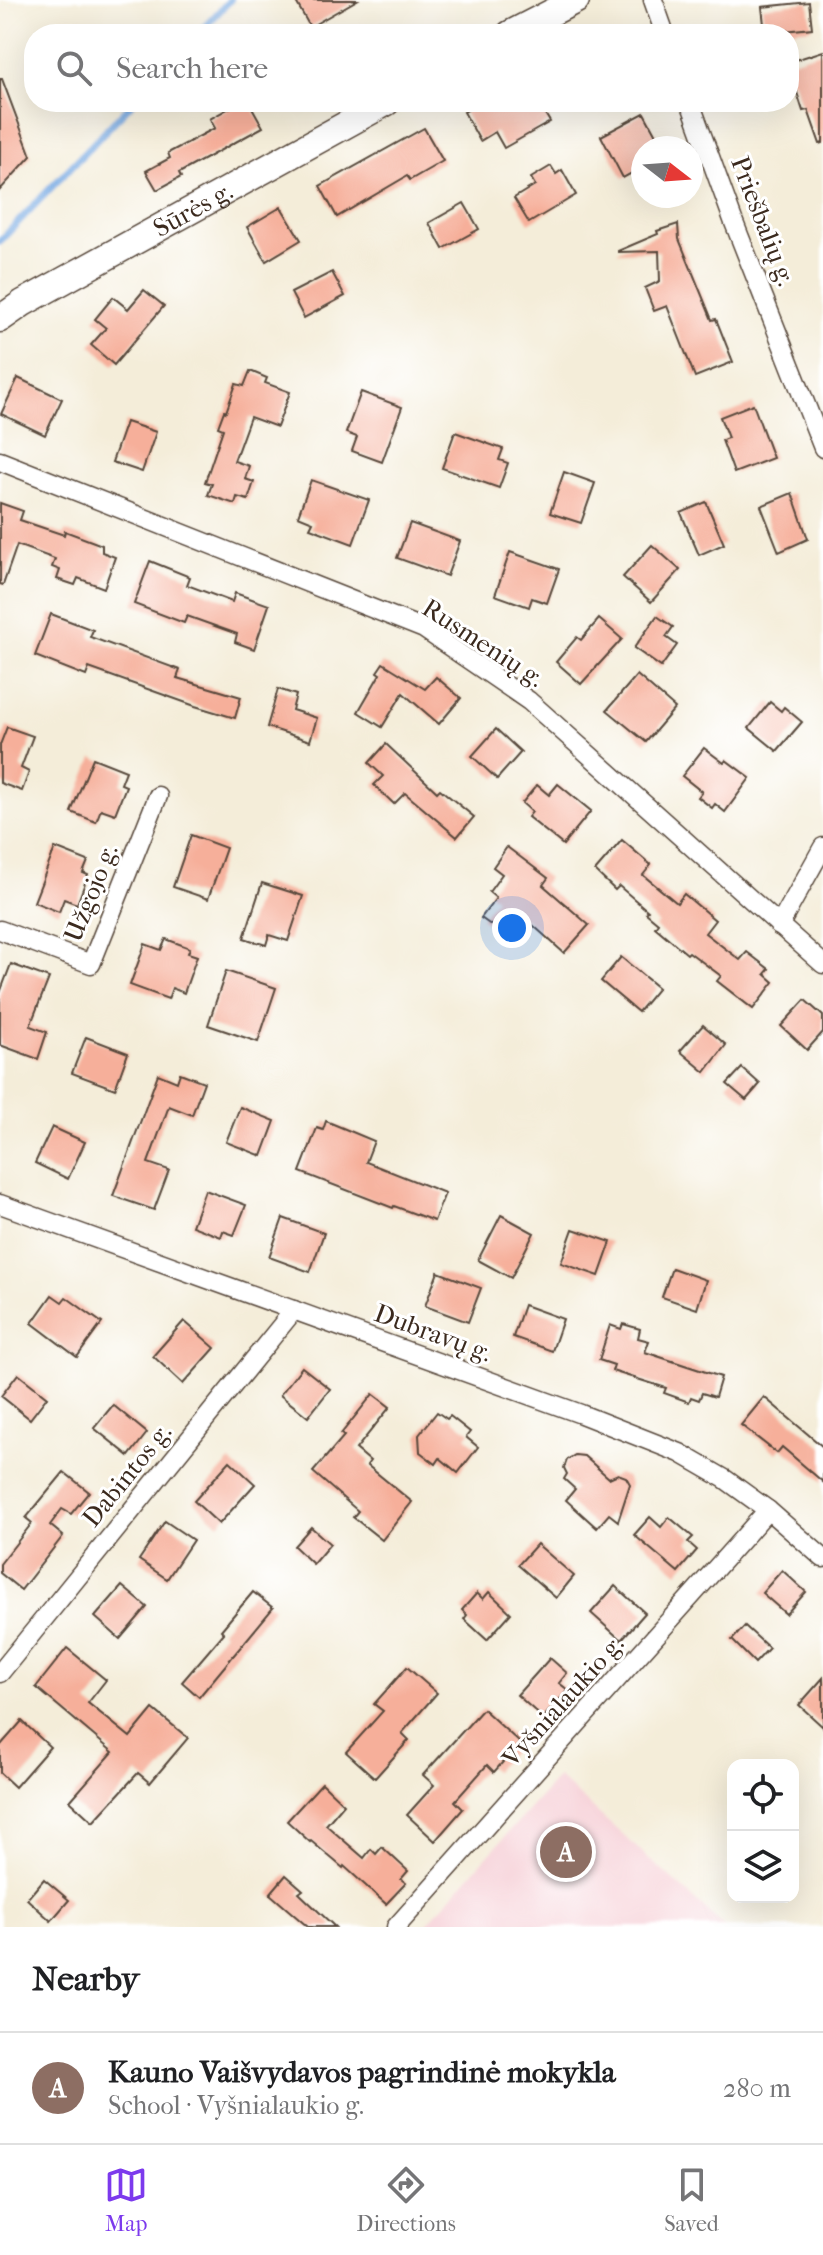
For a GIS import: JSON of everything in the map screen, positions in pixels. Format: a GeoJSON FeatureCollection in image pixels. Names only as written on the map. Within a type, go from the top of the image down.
{"type":"FeatureCollection","features":[{"type":"Feature","properties":{"kind":"street"},"geometry":{"type":"LineString","coordinates":[[529,24],[576,0]]}},
{"type":"Feature","properties":{"kind":"street"},"geometry":{"type":"LineString","coordinates":[[653,0],[661,24]]}},
{"type":"Feature","properties":{"kind":"street","name":"Sūrės g."},"geometry":{"type":"LineString","coordinates":[[0,319],[46,290],[369,112]]}},
{"type":"Feature","properties":{"kind":"street","name":"Priešbalių g."},"geometry":{"type":"LineString","coordinates":[[694,112],[823,448]]}},
{"type":"Feature","properties":{"kind":"street","name":"Rusmenių g."},"geometry":{"type":"LineString","coordinates":[[0,461],[424,629],[529,701],[823,964]]}},
{"type":"Feature","properties":{"kind":"street","name":"Užgojo g."},"geometry":{"type":"LineString","coordinates":[[0,930],[91,964],[158,796]]}},
{"type":"Feature","properties":{"kind":"street"},"geometry":{"type":"LineString","coordinates":[[779,926],[823,847]]}},
{"type":"Feature","properties":{"kind":"street","name":"Dubravų g."},"geometry":{"type":"LineString","coordinates":[[0,1204],[581,1414],[680,1453],[725,1479],[768,1510],[823,1558]]}},
{"type":"Feature","properties":{"kind":"street","name":"Dabintos g."},"geometry":{"type":"LineString","coordinates":[[0,1673],[294,1310]]}},
{"type":"Feature","properties":{"kind":"street","name":"Vyšnialaukio g."},"geometry":{"type":"LineString","coordinates":[[396,1927],[768,1510]]}},
{"type":"Feature","properties":{"kind":"shaded area"},"geometry":{"type":"Polygon","coordinates":[[[558,1777],[725,1927],[424,1927],[558,1777]]]}},
{"type":"Feature","properties":{"kind":"building"},"geometry":{"type":"Polygon","coordinates":[[[295,0],[357,0],[315,24],[308,24],[295,0]]]}},
{"type":"Feature","properties":{"kind":"building"},"geometry":{"type":"Polygon","coordinates":[[[809,2],[812,28],[799,29],[799,24],[764,24],[762,7],[809,2]]]}},
{"type":"Feature","properties":{"kind":"building"},"geometry":{"type":"Polygon","coordinates":[[[823,51],[823,143],[820,144],[808,110],[803,111],[799,99],[799,59],[823,51]]]}},
{"type":"Feature","properties":{"kind":"building"},"geometry":{"type":"Polygon","coordinates":[[[0,79],[31,156],[0,190],[0,79]]]}},
{"type":"Feature","properties":{"kind":"building"},"geometry":{"type":"Polygon","coordinates":[[[222,112],[255,112],[263,127],[179,173],[181,177],[157,190],[146,171],[170,158],[168,153],[215,128],[210,119],[222,112]]]}},
{"type":"Feature","properties":{"kind":"building"},"geometry":{"type":"Polygon","coordinates":[[[464,112],[544,112],[550,122],[504,148],[495,132],[480,141],[464,112]]]}},
{"type":"Feature","properties":{"kind":"building"},"geometry":{"type":"Polygon","coordinates":[[[644,113],[656,136],[631,136],[631,174],[623,178],[601,136],[644,113]]]}},
{"type":"Feature","properties":{"kind":"building"},"geometry":{"type":"Polygon","coordinates":[[[424,128],[443,161],[410,180],[407,176],[337,217],[320,186],[424,128]]]}},
{"type":"Feature","properties":{"kind":"building"},"geometry":{"type":"Polygon","coordinates":[[[551,166],[556,174],[562,170],[576,195],[529,223],[514,198],[535,185],[531,178],[551,166]]]}},
{"type":"Feature","properties":{"kind":"building"},"geometry":{"type":"Polygon","coordinates":[[[464,203],[479,229],[443,249],[429,223],[464,203]]]}},
{"type":"Feature","properties":{"kind":"building"},"geometry":{"type":"Polygon","coordinates":[[[281,207],[301,240],[266,261],[247,227],[281,207]]]}},
{"type":"Feature","properties":{"kind":"building"},"geometry":{"type":"Polygon","coordinates":[[[678,224],[679,239],[733,362],[695,377],[667,306],[654,311],[645,288],[660,281],[659,251],[618,252],[658,234],[657,231],[678,224]]]}},
{"type":"Feature","properties":{"kind":"building"},"geometry":{"type":"Polygon","coordinates":[[[332,272],[345,296],[304,318],[291,293],[332,272]]]}},
{"type":"Feature","properties":{"kind":"building"},"geometry":{"type":"Polygon","coordinates":[[[144,290],[164,306],[114,365],[91,345],[106,328],[95,319],[113,297],[128,309],[144,290]]]}},
{"type":"Feature","properties":{"kind":"building"},"geometry":{"type":"Polygon","coordinates":[[[250,371],[267,378],[265,383],[290,392],[277,427],[250,417],[234,461],[249,466],[245,479],[254,482],[248,500],[237,497],[235,504],[208,495],[212,484],[205,482],[223,429],[218,427],[224,411],[236,384],[244,386],[250,371]]]}},
{"type":"Feature","properties":{"kind":"building"},"geometry":{"type":"Polygon","coordinates":[[[18,378],[62,399],[45,435],[1,414],[18,378]]]}},
{"type":"Feature","properties":{"kind":"building"},"geometry":{"type":"Polygon","coordinates":[[[361,392],[402,407],[382,462],[352,451],[357,437],[346,433],[361,392]]]}},
{"type":"Feature","properties":{"kind":"building"},"geometry":{"type":"Polygon","coordinates":[[[753,404],[773,458],[734,473],[722,440],[728,438],[720,417],[753,404]]]}},
{"type":"Feature","properties":{"kind":"building"},"geometry":{"type":"Polygon","coordinates":[[[126,422],[156,432],[142,472],[112,462],[126,422]]]}},
{"type":"Feature","properties":{"kind":"building"},"geometry":{"type":"Polygon","coordinates":[[[455,432],[503,449],[499,460],[508,463],[499,488],[442,468],[455,432]]]}},
{"type":"Feature","properties":{"kind":"building"},"geometry":{"type":"Polygon","coordinates":[[[564,472],[595,483],[581,523],[550,513],[564,472]]]}},
{"type":"Feature","properties":{"kind":"building"},"geometry":{"type":"Polygon","coordinates":[[[311,480],[369,500],[353,544],[310,528],[313,522],[298,516],[311,480]]]}},
{"type":"Feature","properties":{"kind":"building"},"geometry":{"type":"Polygon","coordinates":[[[792,493],[808,539],[779,552],[761,506],[792,493]]]}},
{"type":"Feature","properties":{"kind":"building"},"geometry":{"type":"Polygon","coordinates":[[[706,502],[724,544],[699,555],[681,513],[706,502]]]}},
{"type":"Feature","properties":{"kind":"building"},"geometry":{"type":"Polygon","coordinates":[[[0,503],[23,511],[20,520],[64,535],[65,531],[102,545],[102,552],[115,557],[104,588],[78,578],[75,585],[57,579],[60,570],[52,567],[55,559],[17,545],[3,585],[0,584],[0,503]]]}},
{"type":"Feature","properties":{"kind":"building"},"geometry":{"type":"Polygon","coordinates":[[[410,523],[460,541],[447,576],[397,558],[410,523]]]}},
{"type":"Feature","properties":{"kind":"building"},"geometry":{"type":"Polygon","coordinates":[[[652,545],[680,570],[651,602],[623,577],[652,545]]]}},
{"type":"Feature","properties":{"kind":"building"},"geometry":{"type":"Polygon","coordinates":[[[510,552],[559,569],[547,603],[532,598],[529,607],[495,595],[510,552]]]}},
{"type":"Feature","properties":{"kind":"building"},"geometry":{"type":"Polygon","coordinates":[[[150,561],[190,577],[187,585],[232,602],[235,593],[269,605],[254,649],[235,642],[237,634],[187,616],[184,623],[134,604],[150,561]]]}},
{"type":"Feature","properties":{"kind":"building"},"geometry":{"type":"Polygon","coordinates":[[[51,614],[93,630],[90,637],[180,670],[177,678],[241,697],[235,718],[89,668],[86,676],[35,656],[51,614]]]}},
{"type":"Feature","properties":{"kind":"building"},"geometry":{"type":"Polygon","coordinates":[[[657,616],[673,627],[666,637],[677,645],[661,667],[634,648],[657,616]]]}},
{"type":"Feature","properties":{"kind":"building"},"geometry":{"type":"Polygon","coordinates":[[[599,619],[622,639],[581,684],[556,662],[577,637],[581,640],[599,619]]]}},
{"type":"Feature","properties":{"kind":"building"},"geometry":{"type":"Polygon","coordinates":[[[383,663],[425,689],[436,677],[461,698],[439,724],[403,693],[382,727],[358,712],[383,663]]]}},
{"type":"Feature","properties":{"kind":"building"},"geometry":{"type":"Polygon","coordinates":[[[637,675],[675,708],[646,742],[607,710],[637,675]]]}},
{"type":"Feature","properties":{"kind":"building"},"geometry":{"type":"Polygon","coordinates":[[[278,689],[296,695],[292,710],[317,718],[310,741],[267,727],[278,689]]]}},
{"type":"Feature","properties":{"kind":"building"},"geometry":{"type":"Polygon","coordinates":[[[770,702],[781,711],[784,707],[802,722],[777,751],[749,728],[770,702]]]}},
{"type":"Feature","properties":{"kind":"building"},"geometry":{"type":"Polygon","coordinates":[[[7,727],[33,736],[21,768],[29,772],[22,791],[0,783],[0,745],[7,727]]]}},
{"type":"Feature","properties":{"kind":"building"},"geometry":{"type":"Polygon","coordinates":[[[496,729],[521,752],[497,779],[472,756],[496,729]]]}},
{"type":"Feature","properties":{"kind":"building"},"geometry":{"type":"Polygon","coordinates":[[[386,744],[437,792],[440,789],[474,817],[457,837],[405,793],[394,804],[374,785],[383,776],[369,763],[386,744]]]}},
{"type":"Feature","properties":{"kind":"building"},"geometry":{"type":"Polygon","coordinates":[[[704,748],[750,778],[725,812],[715,804],[712,808],[698,797],[702,792],[682,776],[704,748]]]}},
{"type":"Feature","properties":{"kind":"building"},"geometry":{"type":"Polygon","coordinates":[[[93,758],[126,771],[121,784],[126,786],[115,814],[101,809],[96,822],[71,812],[93,758]]]}},
{"type":"Feature","properties":{"kind":"building"},"geometry":{"type":"Polygon","coordinates":[[[558,784],[591,811],[563,845],[528,817],[532,812],[522,803],[537,785],[549,795],[558,784]]]}},
{"type":"Feature","properties":{"kind":"building"},"geometry":{"type":"Polygon","coordinates":[[[191,835],[226,848],[208,899],[173,887],[191,835]]]}},
{"type":"Feature","properties":{"kind":"building"},"geometry":{"type":"Polygon","coordinates":[[[622,840],[651,865],[643,875],[677,903],[684,894],[715,920],[705,933],[740,960],[747,952],[769,969],[765,974],[774,982],[753,1009],[717,981],[721,976],[689,952],[687,954],[655,927],[658,923],[646,913],[648,911],[619,886],[615,890],[595,871],[622,840]]]}},
{"type":"Feature","properties":{"kind":"building"},"geometry":{"type":"Polygon","coordinates":[[[507,847],[548,878],[543,885],[589,925],[564,953],[525,918],[521,924],[511,916],[499,931],[481,918],[496,898],[489,892],[502,874],[493,867],[507,847]]]}},
{"type":"Feature","properties":{"kind":"building"},"geometry":{"type":"Polygon","coordinates":[[[55,848],[88,861],[83,873],[88,875],[77,904],[64,899],[59,912],[34,902],[55,848]]]}},
{"type":"Feature","properties":{"kind":"building"},"geometry":{"type":"Polygon","coordinates":[[[262,883],[303,896],[288,941],[269,935],[266,945],[244,938],[262,883]]]}},
{"type":"Feature","properties":{"kind":"building"},"geometry":{"type":"Polygon","coordinates":[[[166,939],[190,948],[188,953],[197,956],[184,993],[172,988],[168,999],[130,985],[145,944],[161,950],[166,939]]]}},
{"type":"Feature","properties":{"kind":"building"},"geometry":{"type":"Polygon","coordinates":[[[621,957],[658,988],[638,1012],[601,981],[621,957]]]}},
{"type":"Feature","properties":{"kind":"building"},"geometry":{"type":"Polygon","coordinates":[[[11,964],[49,978],[30,1026],[47,1032],[38,1059],[0,1045],[0,993],[11,964]]]}},
{"type":"Feature","properties":{"kind":"building"},"geometry":{"type":"Polygon","coordinates":[[[226,971],[276,988],[258,1042],[208,1025],[226,971]]]}},
{"type":"Feature","properties":{"kind":"building"},"geometry":{"type":"Polygon","coordinates":[[[805,1000],[823,1016],[823,1032],[807,1050],[781,1026],[805,1000]]]}},
{"type":"Feature","properties":{"kind":"building"},"geometry":{"type":"Polygon","coordinates":[[[703,1025],[726,1045],[705,1072],[680,1051],[703,1025]]]}},
{"type":"Feature","properties":{"kind":"building"},"geometry":{"type":"Polygon","coordinates":[[[86,1037],[128,1053],[115,1089],[72,1073],[86,1037]]]}},
{"type":"Feature","properties":{"kind":"building"},"geometry":{"type":"Polygon","coordinates":[[[742,1068],[760,1084],[746,1100],[727,1084],[742,1068]]]}},
{"type":"Feature","properties":{"kind":"building"},"geometry":{"type":"Polygon","coordinates":[[[180,1073],[204,1082],[192,1115],[169,1106],[148,1163],[169,1170],[154,1210],[113,1196],[158,1074],[177,1082],[180,1073]]]}},
{"type":"Feature","properties":{"kind":"building"},"geometry":{"type":"Polygon","coordinates":[[[240,1107],[275,1121],[262,1156],[226,1142],[240,1107]]]}},
{"type":"Feature","properties":{"kind":"building"},"geometry":{"type":"Polygon","coordinates":[[[326,1121],[374,1141],[366,1162],[445,1193],[434,1221],[300,1172],[317,1128],[323,1130],[326,1121]]]}},
{"type":"Feature","properties":{"kind":"building"},"geometry":{"type":"Polygon","coordinates":[[[52,1127],[85,1142],[68,1179],[35,1163],[52,1127]]]}},
{"type":"Feature","properties":{"kind":"building"},"geometry":{"type":"Polygon","coordinates":[[[205,1190],[246,1205],[234,1235],[223,1231],[221,1237],[192,1226],[205,1190]]]}},
{"type":"Feature","properties":{"kind":"building"},"geometry":{"type":"Polygon","coordinates":[[[501,1215],[534,1233],[511,1278],[478,1260],[501,1215]]]}},
{"type":"Feature","properties":{"kind":"building"},"geometry":{"type":"Polygon","coordinates":[[[283,1218],[324,1233],[310,1272],[269,1257],[283,1218]]]}},
{"type":"Feature","properties":{"kind":"building"},"geometry":{"type":"Polygon","coordinates":[[[573,1229],[611,1242],[599,1276],[561,1263],[573,1229]]]}},
{"type":"Feature","properties":{"kind":"building"},"geometry":{"type":"Polygon","coordinates":[[[672,1268],[706,1280],[697,1309],[662,1297],[672,1268]]]}},
{"type":"Feature","properties":{"kind":"building"},"geometry":{"type":"Polygon","coordinates":[[[438,1272],[481,1288],[468,1322],[425,1306],[438,1272]]]}},
{"type":"Feature","properties":{"kind":"building"},"geometry":{"type":"Polygon","coordinates":[[[52,1295],[62,1302],[66,1297],[102,1323],[77,1357],[32,1323],[52,1295]]]}},
{"type":"Feature","properties":{"kind":"building"},"geometry":{"type":"Polygon","coordinates":[[[524,1305],[563,1319],[552,1351],[513,1337],[524,1305]]]}},
{"type":"Feature","properties":{"kind":"building"},"geometry":{"type":"Polygon","coordinates":[[[184,1321],[215,1348],[183,1384],[153,1356],[184,1321]]]}},
{"type":"Feature","properties":{"kind":"building"},"geometry":{"type":"Polygon","coordinates":[[[623,1324],[640,1329],[638,1338],[649,1341],[645,1352],[721,1377],[715,1397],[702,1393],[699,1400],[691,1397],[689,1402],[664,1393],[666,1388],[612,1371],[614,1365],[599,1360],[610,1325],[621,1329],[623,1324]]]}},
{"type":"Feature","properties":{"kind":"building"},"geometry":{"type":"Polygon","coordinates":[[[302,1367],[330,1389],[308,1417],[280,1395],[302,1367]]]}},
{"type":"Feature","properties":{"kind":"building"},"geometry":{"type":"Polygon","coordinates":[[[18,1374],[47,1397],[30,1419],[1,1396],[18,1374]]]}},
{"type":"Feature","properties":{"kind":"building"},"geometry":{"type":"Polygon","coordinates":[[[373,1394],[390,1407],[356,1449],[370,1461],[367,1465],[412,1502],[382,1540],[353,1517],[358,1511],[313,1472],[344,1436],[341,1434],[373,1394]]]}},
{"type":"Feature","properties":{"kind":"building"},"geometry":{"type":"Polygon","coordinates":[[[764,1397],[823,1447],[823,1482],[782,1447],[777,1453],[741,1425],[764,1397]]]}},
{"type":"Feature","properties":{"kind":"building"},"geometry":{"type":"Polygon","coordinates":[[[113,1405],[147,1433],[129,1456],[94,1428],[113,1405]]]}},
{"type":"Feature","properties":{"kind":"building"},"geometry":{"type":"Polygon","coordinates":[[[437,1412],[447,1419],[450,1416],[470,1432],[466,1437],[478,1447],[458,1473],[440,1458],[436,1464],[420,1452],[419,1435],[437,1412]]]}},
{"type":"Feature","properties":{"kind":"building"},"geometry":{"type":"Polygon","coordinates":[[[575,1455],[584,1456],[609,1478],[618,1474],[626,1477],[630,1484],[618,1521],[609,1514],[597,1528],[566,1500],[575,1489],[564,1479],[567,1474],[564,1468],[567,1460],[575,1455]]]}},
{"type":"Feature","properties":{"kind":"building"},"geometry":{"type":"Polygon","coordinates":[[[230,1461],[255,1484],[219,1524],[194,1501],[230,1461]]]}},
{"type":"Feature","properties":{"kind":"building"},"geometry":{"type":"Polygon","coordinates":[[[64,1472],[89,1492],[71,1514],[62,1509],[50,1525],[63,1536],[21,1590],[0,1573],[0,1564],[32,1523],[26,1518],[64,1472]]]}},
{"type":"Feature","properties":{"kind":"building"},"geometry":{"type":"Polygon","coordinates":[[[650,1517],[661,1527],[669,1517],[693,1537],[688,1542],[697,1550],[678,1572],[634,1535],[650,1517]]]}},
{"type":"Feature","properties":{"kind":"building"},"geometry":{"type":"Polygon","coordinates":[[[165,1521],[193,1540],[167,1579],[139,1560],[165,1521]]]}},
{"type":"Feature","properties":{"kind":"building"},"geometry":{"type":"Polygon","coordinates":[[[311,1527],[330,1544],[313,1564],[294,1546],[311,1527]]]}},
{"type":"Feature","properties":{"kind":"building"},"geometry":{"type":"Polygon","coordinates":[[[537,1544],[574,1576],[556,1598],[518,1565],[537,1544]]]}},
{"type":"Feature","properties":{"kind":"building"},"geometry":{"type":"Polygon","coordinates":[[[782,1570],[806,1592],[786,1614],[762,1593],[782,1570]]]}},
{"type":"Feature","properties":{"kind":"building"},"geometry":{"type":"Polygon","coordinates":[[[122,1586],[147,1607],[120,1639],[95,1617],[122,1586]]]}},
{"type":"Feature","properties":{"kind":"building"},"geometry":{"type":"Polygon","coordinates":[[[615,1586],[645,1613],[621,1640],[591,1613],[615,1586]]]}},
{"type":"Feature","properties":{"kind":"building"},"geometry":{"type":"Polygon","coordinates":[[[253,1592],[273,1608],[199,1697],[182,1682],[224,1633],[221,1630],[253,1592]]]}},
{"type":"Feature","properties":{"kind":"building"},"geometry":{"type":"Polygon","coordinates":[[[489,1592],[511,1613],[487,1640],[464,1619],[467,1615],[462,1610],[477,1593],[483,1599],[489,1592]]]}},
{"type":"Feature","properties":{"kind":"building"},"geometry":{"type":"Polygon","coordinates":[[[745,1626],[769,1648],[755,1663],[732,1640],[745,1626]]]}},
{"type":"Feature","properties":{"kind":"building"},"geometry":{"type":"Polygon","coordinates":[[[67,1648],[106,1680],[88,1703],[130,1737],[153,1709],[188,1738],[150,1783],[138,1773],[93,1822],[70,1801],[113,1752],[36,1687],[67,1648]]]}},
{"type":"Feature","properties":{"kind":"building"},"geometry":{"type":"Polygon","coordinates":[[[550,1658],[567,1673],[559,1683],[568,1690],[543,1718],[517,1695],[550,1658]]]}},
{"type":"Feature","properties":{"kind":"building"},"geometry":{"type":"Polygon","coordinates":[[[407,1667],[437,1693],[402,1733],[409,1740],[375,1778],[346,1752],[383,1711],[374,1704],[407,1667]]]}},
{"type":"Feature","properties":{"kind":"building"},"geometry":{"type":"Polygon","coordinates":[[[823,1678],[823,1727],[799,1705],[823,1678]]]}},
{"type":"Feature","properties":{"kind":"building"},"geometry":{"type":"Polygon","coordinates":[[[483,1709],[520,1743],[494,1772],[487,1765],[455,1801],[463,1809],[435,1841],[407,1815],[434,1785],[423,1775],[483,1709]]]}},
{"type":"Feature","properties":{"kind":"building"},"geometry":{"type":"Polygon","coordinates":[[[22,1721],[50,1747],[15,1787],[0,1773],[0,1746],[22,1721]]]}},
{"type":"Feature","properties":{"kind":"building"},"geometry":{"type":"Polygon","coordinates":[[[322,1783],[344,1804],[326,1825],[364,1858],[371,1849],[376,1854],[382,1847],[408,1871],[401,1879],[406,1883],[386,1904],[287,1821],[322,1783]]]}},
{"type":"Feature","properties":{"kind":"building"},"geometry":{"type":"Polygon","coordinates":[[[286,1875],[303,1890],[299,1893],[335,1927],[308,1927],[270,1894],[286,1875]]]}},
{"type":"Feature","properties":{"kind":"building"},"geometry":{"type":"Polygon","coordinates":[[[44,1879],[69,1900],[51,1921],[27,1899],[44,1879]]]}},
{"type":"Feature","properties":{"kind":"waterway"},"geometry":{"type":"LineString","coordinates":[[207,24],[230,0]]}},
{"type":"Feature","properties":{"kind":"waterway"},"geometry":{"type":"LineString","coordinates":[[0,241],[123,112]]}},
{"type":"Feature","properties":{"kind":"place","name":"Kauno Vaišvydavos pagrindinė mokykla"},"geometry":{"type":"Point","coordinates":[566,1852]}}]}
